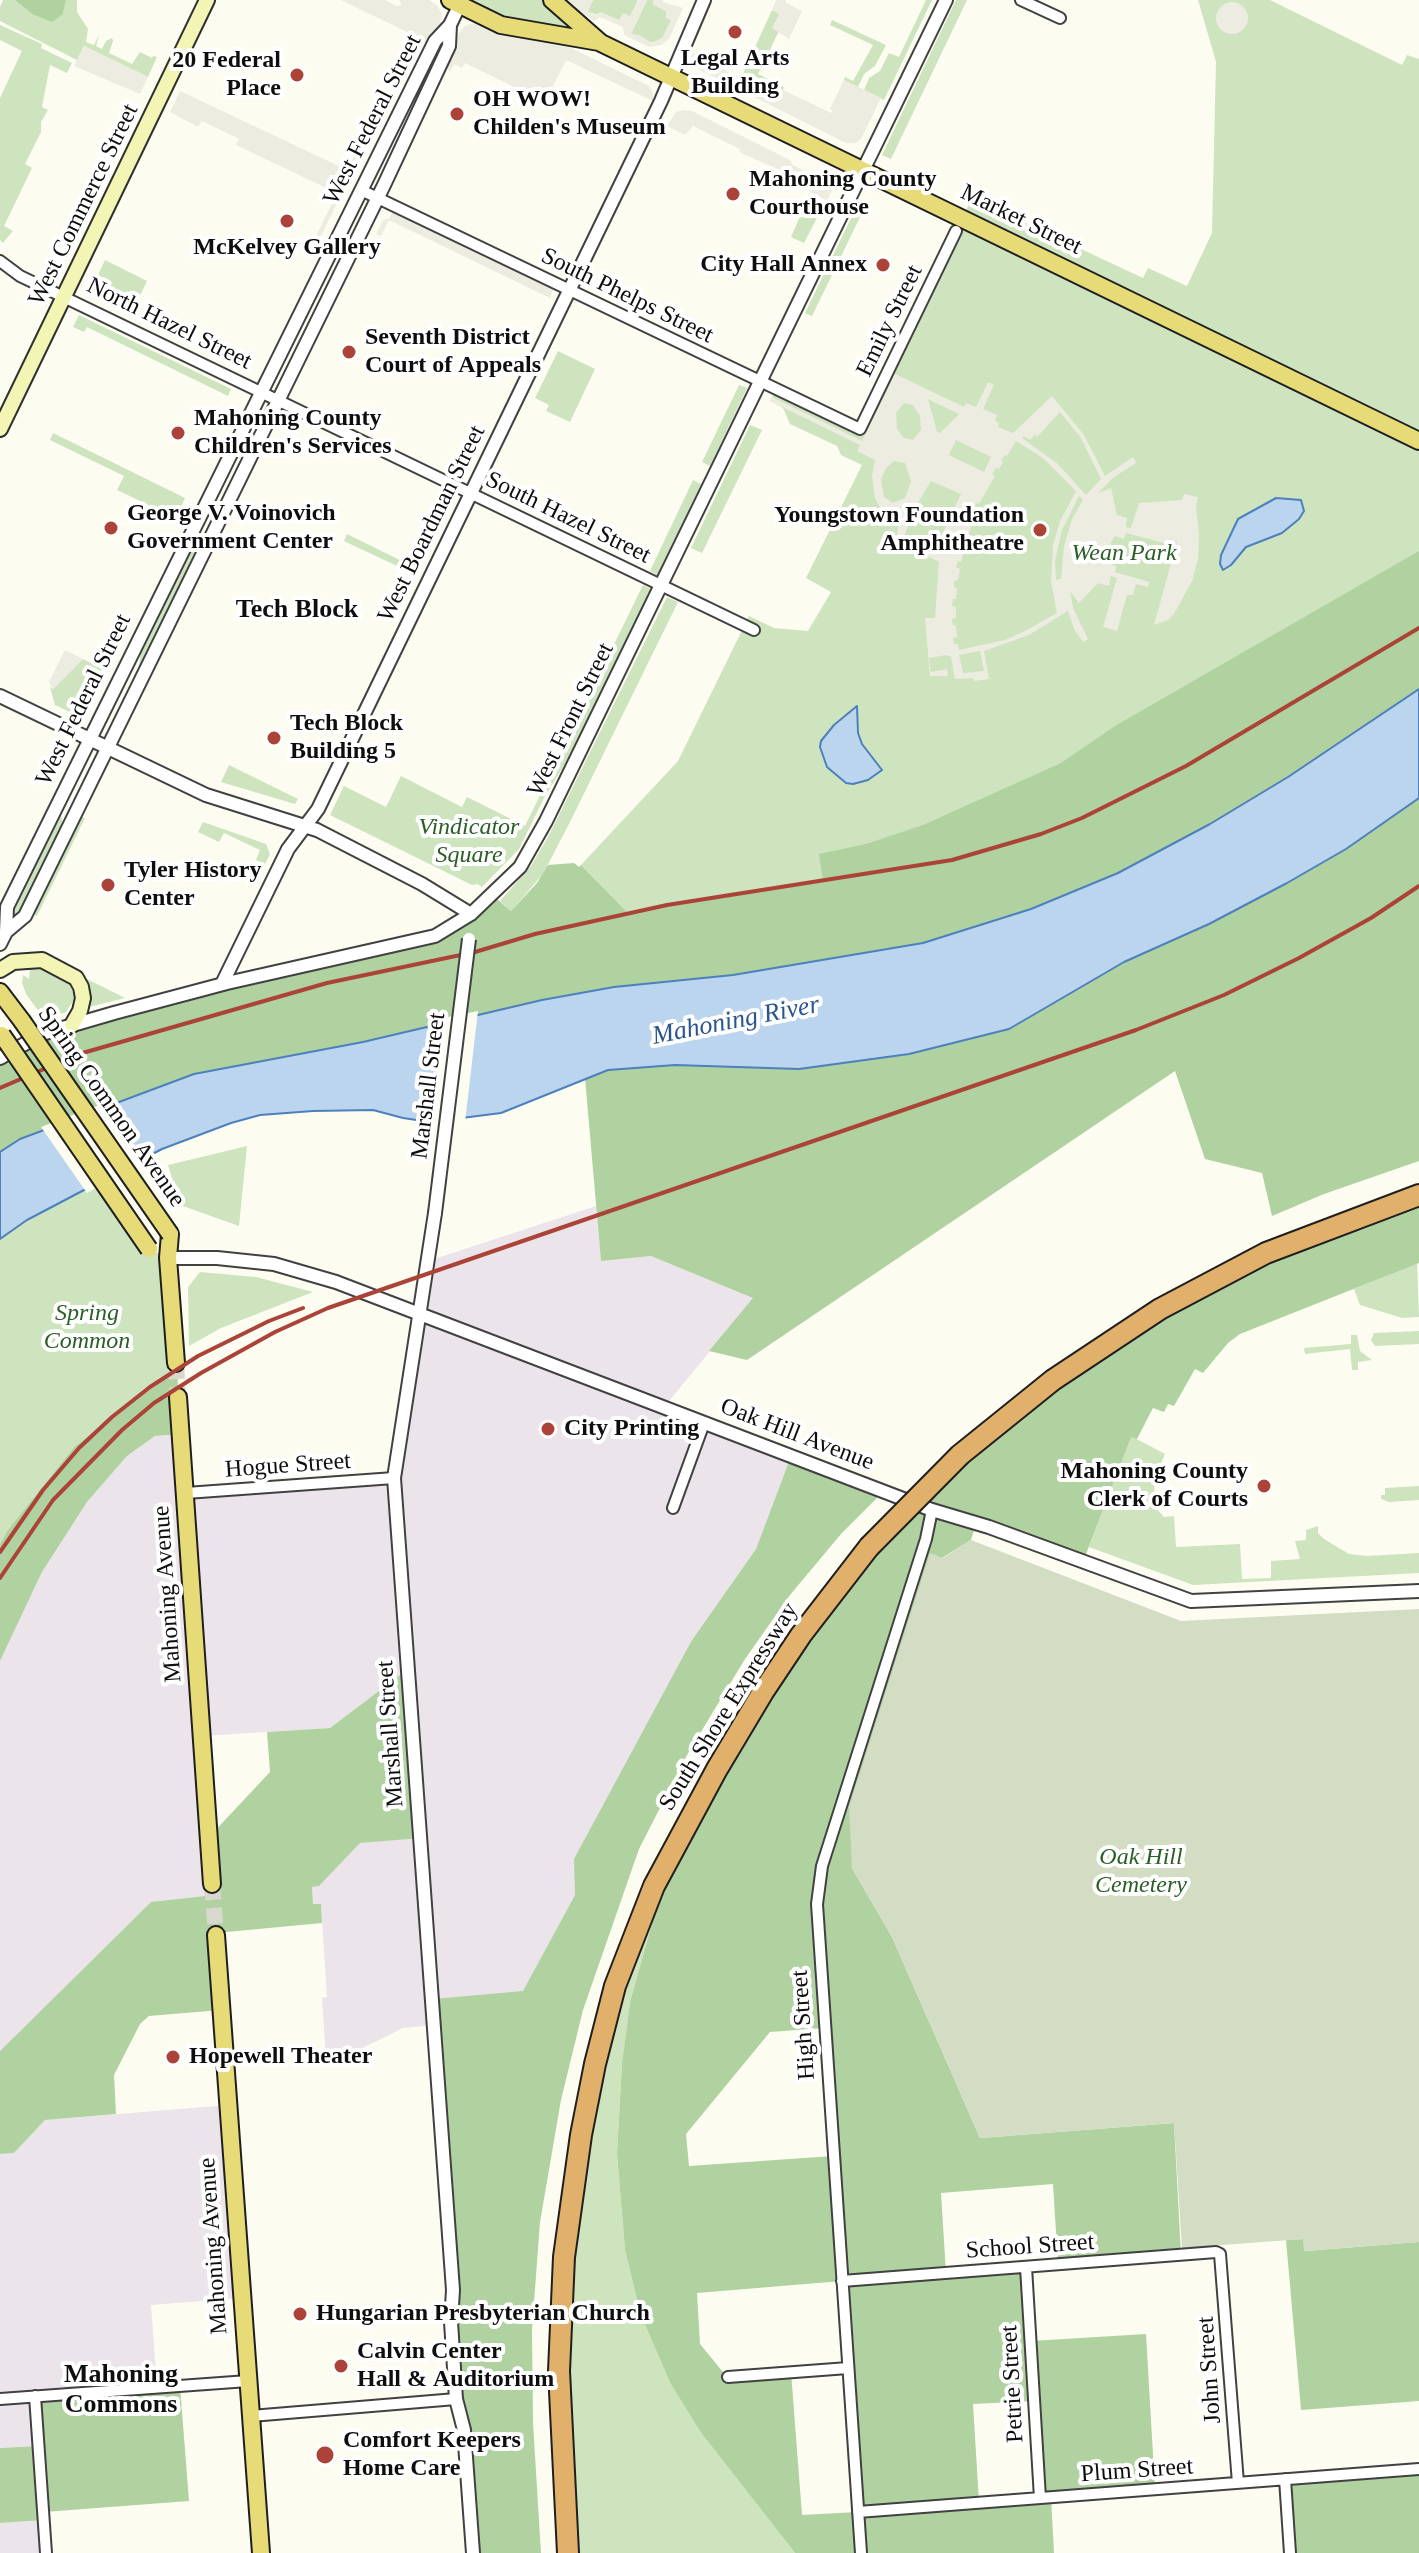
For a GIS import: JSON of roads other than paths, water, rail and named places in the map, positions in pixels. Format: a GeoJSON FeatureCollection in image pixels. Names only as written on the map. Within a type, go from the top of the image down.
{"type":"FeatureCollection","features":[{"type":"Feature","properties":{"kind":"highway","name":"South Shore Expressway"},"geometry":{"type":"LineString","coordinates":[[568,2553],[559,2371],[564,2257],[581,2135],[595,2064],[615,1986],[654,1886],[763,1692],[801,1635],[869,1547],[960,1455],[1063,1373],[1160,1309],[1266,1253],[1419,1195]]}},
{"type":"Feature","properties":{"kind":"main road","name":"West Commerce Street"},"geometry":{"type":"LineString","coordinates":[[0,429],[207,0]]}},
{"type":"Feature","properties":{"kind":"main road"},"geometry":{"type":"LineString","coordinates":[[552,0],[601,43]]}},
{"type":"Feature","properties":{"kind":"main road"},"geometry":{"type":"LineString","coordinates":[[457,2],[501,25],[601,43]]}},
{"type":"Feature","properties":{"kind":"main road","name":"Market Street"},"geometry":{"type":"LineString","coordinates":[[601,43],[1419,441]]}},
{"type":"Feature","properties":{"kind":"main road"},"geometry":{"type":"LineString","coordinates":[[0,970],[13,962],[42,960],[76,978],[83,998],[72,1025]]}},
{"type":"Feature","properties":{"kind":"main road","name":"Spring Common Avenue"},"geometry":{"type":"LineString","coordinates":[[0,992],[170,1234],[168,1258],[149,1249],[1,1034]]}},
{"type":"Feature","properties":{"kind":"main road"},"geometry":{"type":"LineString","coordinates":[[168,1258],[176,1363]]}},
{"type":"Feature","properties":{"kind":"main road","name":"Mahoning Avenue"},"geometry":{"type":"LineString","coordinates":[[178,1397],[212,1884]]}},
{"type":"Feature","properties":{"kind":"main road","name":"Mahoning Avenue"},"geometry":{"type":"LineString","coordinates":[[216,1935],[261,2553]]}},
{"type":"Feature","properties":{"kind":"street","name":"West Boardman Street"},"geometry":{"type":"LineString","coordinates":[[222,984],[288,849],[318,809],[661,101],[704,0]]}},
{"type":"Feature","properties":{"kind":"street","name":"West Front Street"},"geometry":{"type":"LineString","coordinates":[[0,1058],[42,1034],[72,1025],[222,984],[435,936],[471,914],[520,867],[531,851],[946,0]]}},
{"type":"Feature","properties":{"kind":"street"},"geometry":{"type":"LineString","coordinates":[[1021,0],[1060,18]]}},
{"type":"Feature","properties":{"kind":"street"},"geometry":{"type":"LineString","coordinates":[[450,25],[457,2]]}},
{"type":"Feature","properties":{"kind":"street","name":"West Federal Street"},"geometry":{"type":"LineString","coordinates":[[3,938],[7,907],[89,739],[435,41],[450,25]]}},
{"type":"Feature","properties":{"kind":"street","name":"West Federal Street"},"geometry":{"type":"LineString","coordinates":[[3,938],[25,916],[377,197],[449,46],[450,25]]}},
{"type":"Feature","properties":{"kind":"street","name":"South Phelps Street"},"geometry":{"type":"LineString","coordinates":[[363,191],[860,429]]}},
{"type":"Feature","properties":{"kind":"street","name":"Emily Street"},"geometry":{"type":"LineString","coordinates":[[860,429],[956,231]]}},
{"type":"Feature","properties":{"kind":"street","name":"North Hazel Street"},"geometry":{"type":"LineString","coordinates":[[0,261],[20,276],[278,399]]}},
{"type":"Feature","properties":{"kind":"street","name":"South Hazel Street"},"geometry":{"type":"LineString","coordinates":[[278,399],[754,630]]}},
{"type":"Feature","properties":{"kind":"street"},"geometry":{"type":"LineString","coordinates":[[0,696],[206,795],[306,827],[422,884],[471,914]]}},
{"type":"Feature","properties":{"kind":"street","name":"Marshall Street"},"geometry":{"type":"LineString","coordinates":[[471,914],[435,1213],[394,1478],[453,2290],[451,2322],[456,2399],[464,2430],[473,2553]]}},
{"type":"Feature","properties":{"kind":"street","name":"Oak Hill Avenue"},"geometry":{"type":"LineString","coordinates":[[168,1258],[217,1258],[274,1264],[336,1282],[932,1510],[989,1527],[1191,1601],[1419,1591]]}},
{"type":"Feature","properties":{"kind":"street"},"geometry":{"type":"LineString","coordinates":[[673,1508],[704,1423]]}},
{"type":"Feature","properties":{"kind":"street","name":"Hogue Street"},"geometry":{"type":"LineString","coordinates":[[186,1493],[394,1478]]}},
{"type":"Feature","properties":{"kind":"street","name":"High Street"},"geometry":{"type":"LineString","coordinates":[[861,2553],[818,1926],[819,1882],[926,1539],[932,1510]]}},
{"type":"Feature","properties":{"kind":"street","name":"School Street"},"geometry":{"type":"LineString","coordinates":[[842,2281],[1220,2254]]}},
{"type":"Feature","properties":{"kind":"street","name":"John Street"},"geometry":{"type":"LineString","coordinates":[[1220,2254],[1238,2483]]}},
{"type":"Feature","properties":{"kind":"street","name":"Petrie Street"},"geometry":{"type":"LineString","coordinates":[[1026,2267],[1040,2498]]}},
{"type":"Feature","properties":{"kind":"street"},"geometry":{"type":"LineString","coordinates":[[728,2377],[848,2368]]}},
{"type":"Feature","properties":{"kind":"street"},"geometry":{"type":"LineString","coordinates":[[0,2399],[248,2381]]}},
{"type":"Feature","properties":{"kind":"street"},"geometry":{"type":"LineString","coordinates":[[35,2396],[46,2553]]}},
{"type":"Feature","properties":{"kind":"street"},"geometry":{"type":"LineString","coordinates":[[251,2416],[456,2399]]}},
{"type":"Feature","properties":{"kind":"street","name":"Plum Street"},"geometry":{"type":"LineString","coordinates":[[858,2512],[1419,2469]]}},
{"type":"Feature","properties":{"kind":"street"},"geometry":{"type":"LineString","coordinates":[[1285,2479],[1290,2553]]}},
{"type":"Feature","properties":{"kind":"water"},"geometry":{"type":"Polygon","coordinates":[[[1276,498],[1301,500],[1304,511],[1299,519],[1282,533],[1246,547],[1223,570],[1221,555],[1238,519],[1276,498]]]}},
{"type":"Feature","properties":{"kind":"water","name":"Mahoning River"},"geometry":{"type":"Polygon","coordinates":[[[1419,689],[1419,798],[1346,849],[1287,883],[1209,924],[1124,962],[1009,1029],[909,1054],[799,1069],[675,1065],[608,1070],[501,1113],[430,1122],[373,1110],[260,1115],[162,1149],[27,1220],[0,1239],[0,1152],[20,1139],[194,1074],[363,1042],[542,1000],[614,987],[733,975],[923,943],[1031,909],[1118,873],[1210,824],[1288,777],[1419,689]]]}},
{"type":"Feature","properties":{"kind":"water"},"geometry":{"type":"Polygon","coordinates":[[[857,706],[858,733],[862,744],[882,770],[868,780],[853,784],[846,783],[827,767],[820,747],[834,725],[857,706]]]}},
{"type":"Feature","properties":{"kind":"tunnel"},"geometry":{"type":"LineString","coordinates":[[176,1363],[178,1397]]}},
{"type":"Feature","properties":{"kind":"tunnel"},"geometry":{"type":"LineString","coordinates":[[212,1884],[216,1935]]}},
{"type":"Feature","properties":{"kind":"railway"},"geometry":{"type":"LineString","coordinates":[[0,1088],[79,1054],[327,983],[475,952],[535,934],[667,905],[952,860],[1041,834],[1082,818],[1186,766],[1419,628]]}},
{"type":"Feature","properties":{"kind":"railway"},"geometry":{"type":"LineString","coordinates":[[0,1578],[53,1500],[122,1430],[154,1403],[275,1332],[328,1308],[1136,1030],[1224,995],[1299,958],[1371,918],[1419,886]]}},
{"type":"Feature","properties":{"kind":"railway"},"geometry":{"type":"LineString","coordinates":[[0,1552],[43,1490],[79,1448],[112,1417],[150,1387],[198,1356],[303,1308]]}},
{"type":"Feature","properties":{"kind":"place","name":"Legal Arts Building"},"geometry":{"type":"Point","coordinates":[735,32]}},
{"type":"Feature","properties":{"kind":"place","name":"20 Federal Place"},"geometry":{"type":"Point","coordinates":[297,75]}},
{"type":"Feature","properties":{"kind":"place","name":"OH WOW! Childen's Museum"},"geometry":{"type":"Point","coordinates":[457,114]}},
{"type":"Feature","properties":{"kind":"place","name":"Mahoning County Courthouse"},"geometry":{"type":"Point","coordinates":[733,194]}},
{"type":"Feature","properties":{"kind":"place","name":"McKelvey Gallery"},"geometry":{"type":"Point","coordinates":[287,221]}},
{"type":"Feature","properties":{"kind":"place","name":"City Hall Annex"},"geometry":{"type":"Point","coordinates":[883,265]}},
{"type":"Feature","properties":{"kind":"place","name":"Seventh District Court of Appeals"},"geometry":{"type":"Point","coordinates":[349,352]}},
{"type":"Feature","properties":{"kind":"place","name":"Mahoning County Children's Services"},"geometry":{"type":"Point","coordinates":[178,433]}},
{"type":"Feature","properties":{"kind":"place","name":"George V. Voinovich Government Center"},"geometry":{"type":"Point","coordinates":[111,528]}},
{"type":"Feature","properties":{"kind":"place","name":"Youngstown Foundation Amphitheatre"},"geometry":{"type":"Point","coordinates":[1040,530]}},
{"type":"Feature","properties":{"kind":"place","name":"Tech Block Building 5"},"geometry":{"type":"Point","coordinates":[274,738]}},
{"type":"Feature","properties":{"kind":"place","name":"Tyler History Center"},"geometry":{"type":"Point","coordinates":[108,885]}},
{"type":"Feature","properties":{"kind":"place","name":"City Printing"},"geometry":{"type":"Point","coordinates":[548,1429]}},
{"type":"Feature","properties":{"kind":"place","name":"Mahoning County Clerk of Courts"},"geometry":{"type":"Point","coordinates":[1264,1486]}},
{"type":"Feature","properties":{"kind":"place","name":"Hopewell Theater"},"geometry":{"type":"Point","coordinates":[173,2057]}},
{"type":"Feature","properties":{"kind":"place","name":"Hungarian Presbyterian Church"},"geometry":{"type":"Point","coordinates":[300,2314]}},
{"type":"Feature","properties":{"kind":"place","name":"Calvin Center Hall & Auditorium"},"geometry":{"type":"Point","coordinates":[341,2366]}},
{"type":"Feature","properties":{"kind":"place","name":"Comfort Keepers Home Care"},"geometry":{"type":"Point","coordinates":[325,2455]}},
{"type":"Feature","properties":{"kind":"district","name":"Tech Block"},"geometry":{"type":"Point","coordinates":[297,610]}},
{"type":"Feature","properties":{"kind":"district","name":"Mahoning Commons"},"geometry":{"type":"Point","coordinates":[121,2390]}},
{"type":"Feature","properties":{"kind":"park label","name":"Wean Park"},"geometry":{"type":"Point","coordinates":[1124,554]}},
{"type":"Feature","properties":{"kind":"park label","name":"Vindicator Square"},"geometry":{"type":"Point","coordinates":[469,842]}},
{"type":"Feature","properties":{"kind":"park label","name":"Spring Common"},"geometry":{"type":"Point","coordinates":[87,1328]}},
{"type":"Feature","properties":{"kind":"park label","name":"Oak Hill Cemetery"},"geometry":{"type":"Point","coordinates":[1141,1872]}}]}
